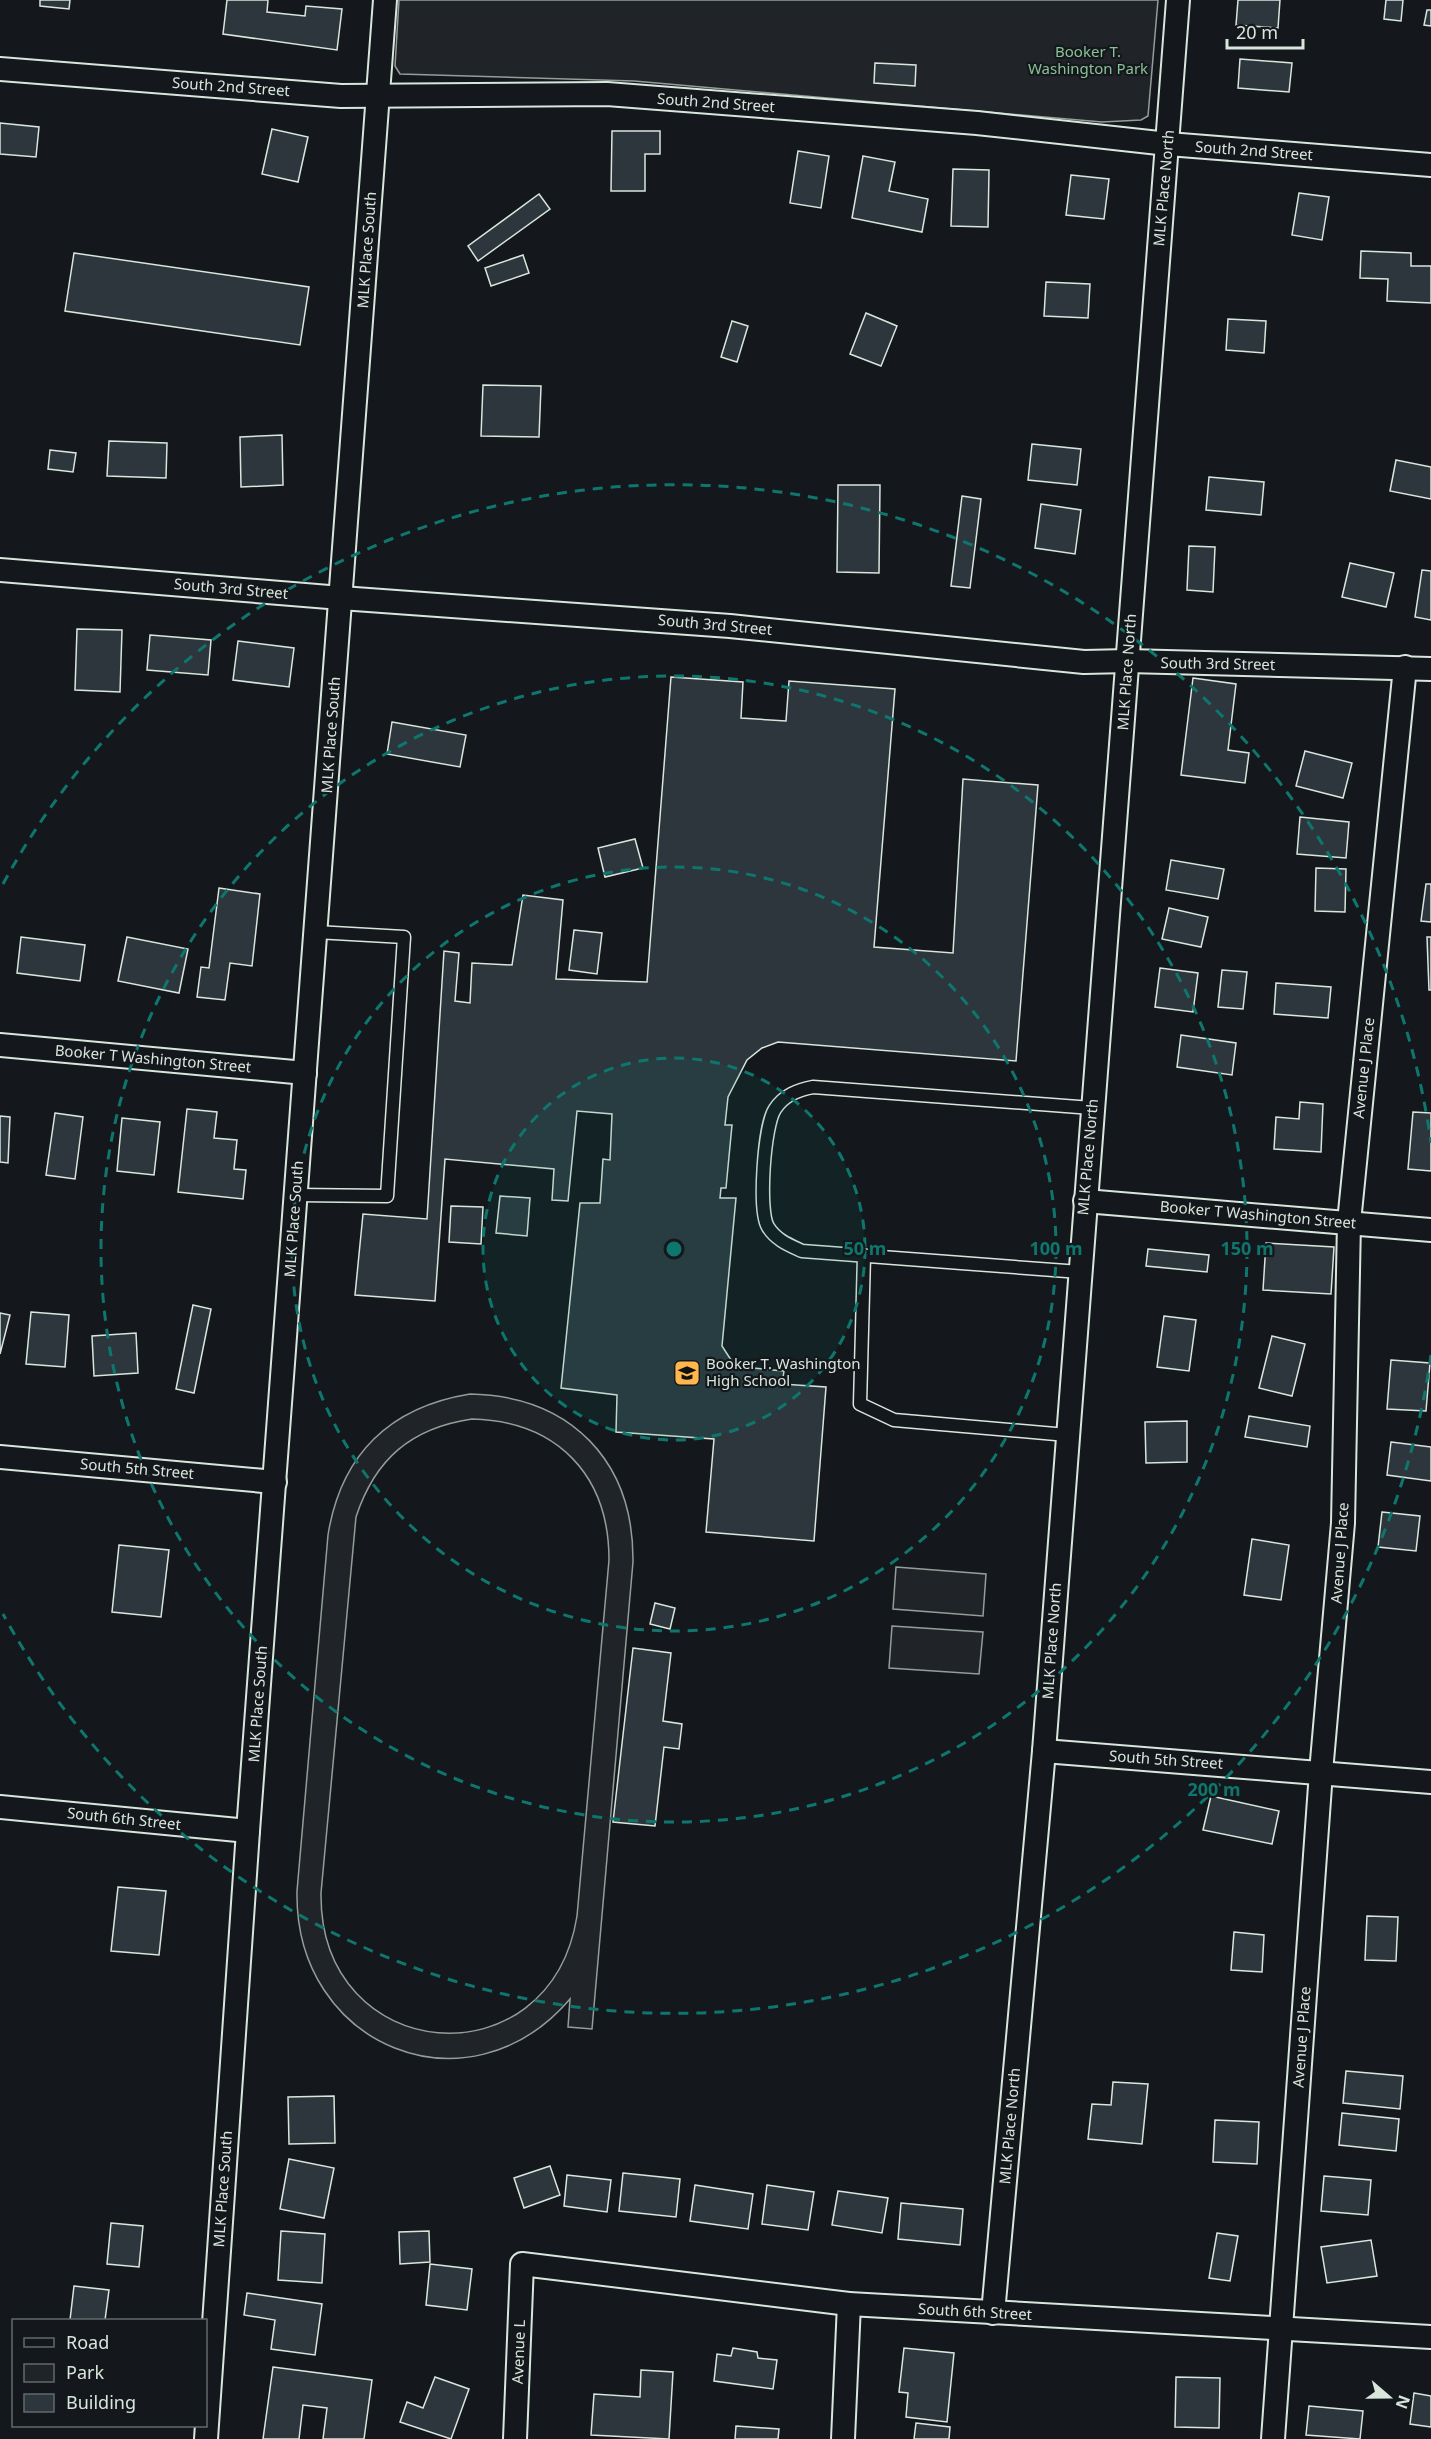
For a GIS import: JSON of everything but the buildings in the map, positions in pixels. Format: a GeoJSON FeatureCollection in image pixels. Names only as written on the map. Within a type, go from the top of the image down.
{"type":"FeatureCollection","features":[{"type":"Feature","properties":{"kind":"street","name":"MLK Place South"},"geometry":{"type":"LineString","coordinates":[[207,2425],[248,1831],[385,0]]}},
{"type":"Feature","properties":{"kind":"street","name":"MLK Place North"},"geometry":{"type":"LineString","coordinates":[[993,2313],[1044,1751],[1084,1201],[1178,0]]}},
{"type":"Feature","properties":{"kind":"street","name":"South 2nd Street"},"geometry":{"type":"LineString","coordinates":[[0,69],[341,96],[607,94],[977,123],[1168,144],[1431,165]]}},
{"type":"Feature","properties":{"kind":"street","name":"South 3rd Street"},"geometry":{"type":"LineString","coordinates":[[0,570],[341,598],[730,626],[1084,662],[1128,661],[1431,669]]}},
{"type":"Feature","properties":{"kind":"street","name":"Avenue J Place"},"geometry":{"type":"LineString","coordinates":[[1272,2439],[1321,1772],[1343,1523],[1349,1222],[1405,667]]}},
{"type":"Feature","properties":{"kind":"street","name":"Booker T Washington Street"},"geometry":{"type":"LineString","coordinates":[[0,1045],[305,1073]]}},
{"type":"Feature","properties":{"kind":"street","name":"Booker T Washington Street"},"geometry":{"type":"LineString","coordinates":[[1084,1201],[1431,1230]]}},
{"type":"Feature","properties":{"kind":"street","name":"South 5th Street"},"geometry":{"type":"LineString","coordinates":[[0,1457],[274,1482]]}},
{"type":"Feature","properties":{"kind":"street","name":"South 5th Street"},"geometry":{"type":"LineString","coordinates":[[1044,1751],[1431,1782]]}},
{"type":"Feature","properties":{"kind":"street","name":"South 6th Street"},"geometry":{"type":"LineString","coordinates":[[0,1807],[248,1831]]}},
{"type":"Feature","properties":{"kind":"street","name":"South 6th Street"},"geometry":{"type":"LineString","coordinates":[[522,2264],[849,2304],[1431,2337]]}},
{"type":"Feature","properties":{"kind":"street","name":"Avenue L"},"geometry":{"type":"LineString","coordinates":[[515,2439],[522,2264]]}},
{"type":"Feature","properties":{"kind":"street"},"geometry":{"type":"LineString","coordinates":[[843,2439],[849,2304]]}},
{"type":"Feature","properties":{"kind":"lane"},"geometry":{"type":"LineString","coordinates":[[296,1195],[387,1196],[388,1185],[404,937],[316,932]]}},
{"type":"Feature","properties":{"kind":"lane"},"geometry":{"type":"LineString","coordinates":[[1080,1272],[802,1251],[781,1241],[767,1226],[763,1209],[768,1127],[774,1110],[786,1097],[798,1090],[813,1087],[1092,1108]]}},
{"type":"Feature","properties":{"kind":"lane"},"geometry":{"type":"LineString","coordinates":[[864,1256],[860,1404],[894,1420],[1067,1435]]}},
{"type":"Feature","properties":{"kind":"green space","name":"Booker T. Washington Park"},"geometry":{"type":"Polygon","coordinates":[[[399,0],[1158,0],[1148,116],[1141,120],[1102,122],[634,81],[400,74],[395,66],[399,0]]]}},
{"type":"Feature","properties":{"kind":"green space"},"geometry":{"type":"Polygon","coordinates":[[[470,1394],[506,1398],[538,1407],[566,1421],[590,1441],[608,1465],[622,1493],[630,1526],[633,1562],[592,2029],[568,2027],[570,1999],[529,2035],[484,2054],[438,2058],[394,2048],[355,2025],[324,1990],[304,1945],[297,1891],[328,1535],[335,1506],[344,1481],[358,1458],[374,1439],[393,1423],[441,1400],[470,1394]],[[472,1419],[450,1423],[414,1439],[385,1463],[374,1478],[356,1517],[321,1893],[330,1951],[356,1993],[394,2021],[438,2033],[484,2029],[525,2008],[558,1971],[577,1916],[609,1560],[607,1530],[600,1502],[588,1479],[572,1458],[553,1442],[529,1430],[502,1422],[472,1419]]]}},
{"type":"Feature","properties":{"kind":"green space"},"geometry":{"type":"Polygon","coordinates":[[[896,1567],[986,1574],[983,1616],[893,1609],[896,1567]]]}},
{"type":"Feature","properties":{"kind":"green space"},"geometry":{"type":"Polygon","coordinates":[[[892,1626],[983,1632],[979,1674],[889,1668],[892,1626]]]}},
{"type":"Feature","properties":{"kind":"place","name":"Booker T. Washington High School"},"geometry":{"type":"Point","coordinates":[687,1373]}}]}
